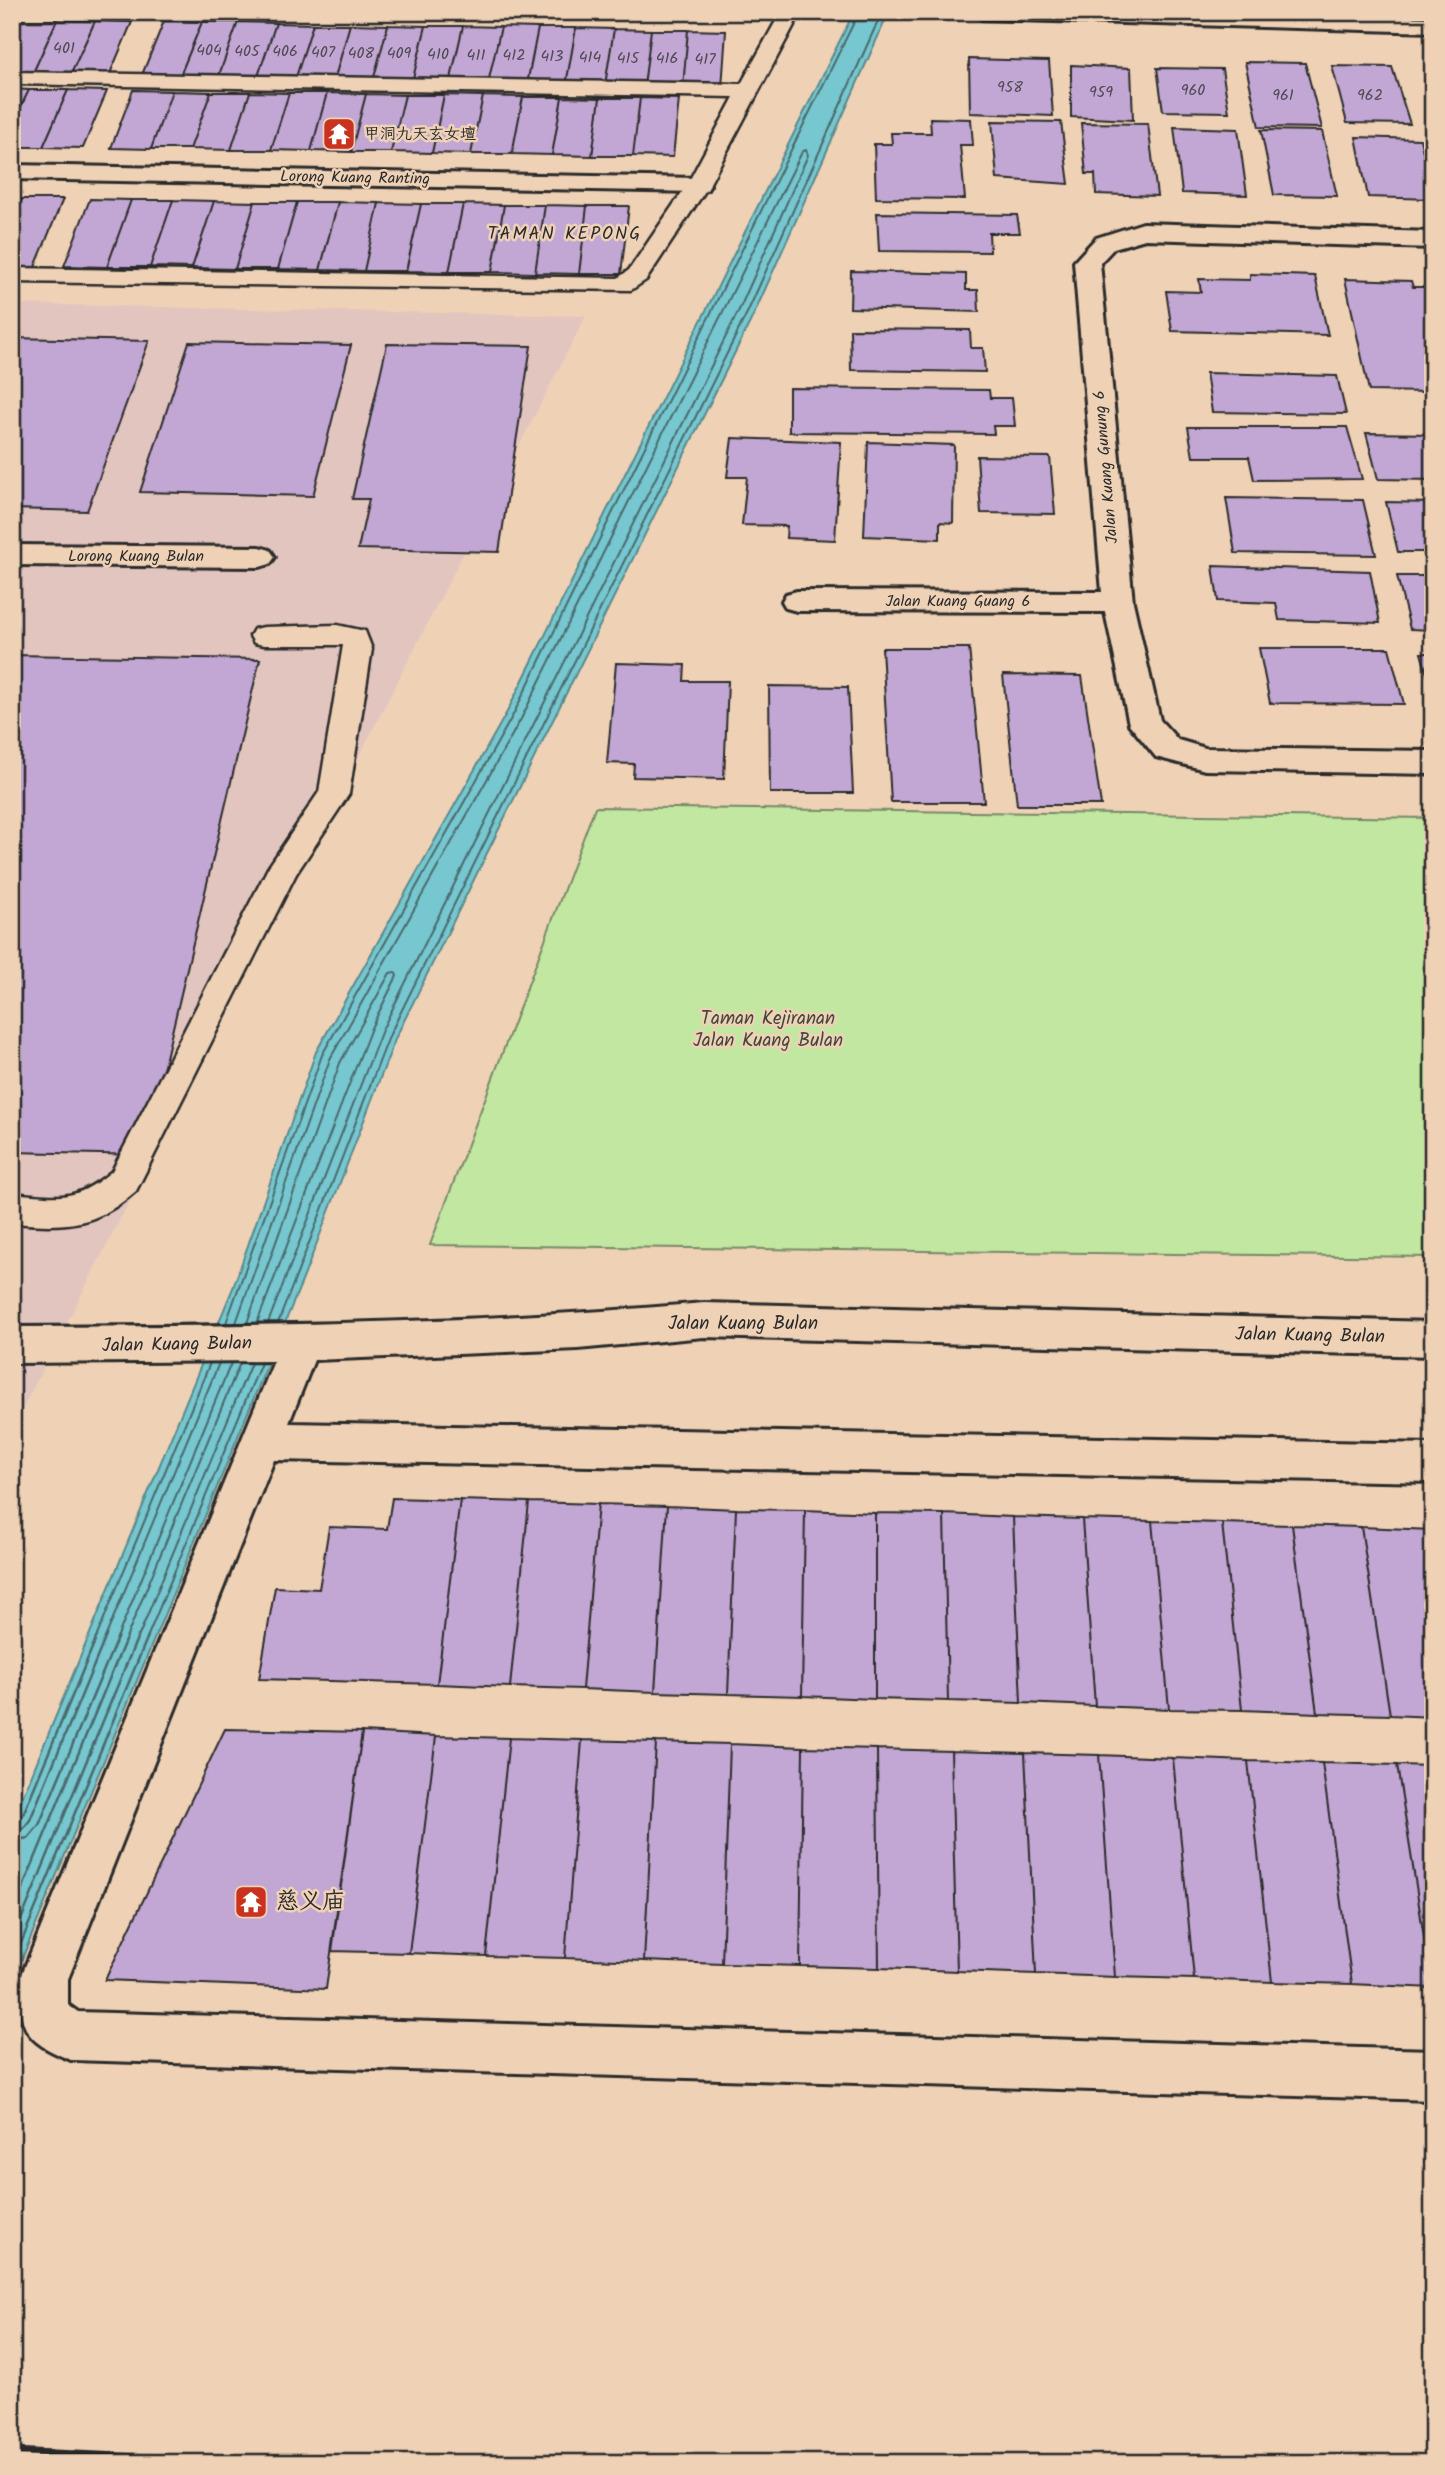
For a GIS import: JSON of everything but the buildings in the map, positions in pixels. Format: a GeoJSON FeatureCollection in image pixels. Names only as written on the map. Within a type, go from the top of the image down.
{"type":"FeatureCollection","features":[{"type":"Feature","properties":{"kind":"street"},"geometry":{"type":"LineString","coordinates":[[982,12],[1272,16],[1432,27]]}},
{"type":"Feature","properties":{"kind":"street","name":"Lorong Kuang Ranting"},"geometry":{"type":"LineString","coordinates":[[12,172],[698,185]]}},
{"type":"Feature","properties":{"kind":"street","name":"Jalan Kuang Gunung 6"},"geometry":{"type":"LineString","coordinates":[[1433,240],[1143,231],[1105,243],[1087,262],[1118,602],[1145,724],[1167,749],[1205,759],[1433,763]]}},
{"type":"Feature","properties":{"kind":"street","name":"Lorong Kuang Bulan"},"geometry":{"type":"LineString","coordinates":[[12,555],[260,557]]}},
{"type":"Feature","properties":{"kind":"street","name":"Jalan Kuang Guang 6"},"geometry":{"type":"LineString","coordinates":[[797,601],[1118,602]]}},
{"type":"Feature","properties":{"kind":"street","name":"Jalan Kuang Bulan"},"geometry":{"type":"LineString","coordinates":[[12,1345],[92,1347],[298,1343],[578,1332],[704,1320],[1433,1339]]}},
{"type":"Feature","properties":{"kind":"street"},"geometry":{"type":"LineString","coordinates":[[298,1343],[263,1441],[44,1979],[44,2017],[71,2036],[1433,2075]]}},
{"type":"Feature","properties":{"kind":"street"},"geometry":{"type":"LineString","coordinates":[[263,1441],[1433,1463]]}},
{"type":"Feature","properties":{"kind":"lane"},"geometry":{"type":"LineString","coordinates":[[12,275],[622,285],[638,275],[698,185],[792,12]]}},
{"type":"Feature","properties":{"kind":"lane"},"geometry":{"type":"LineString","coordinates":[[12,78],[750,91]]}},
{"type":"Feature","properties":{"kind":"lane"},"geometry":{"type":"LineString","coordinates":[[12,1208],[71,1212],[101,1202],[124,1181],[283,868],[334,794],[358,649],[355,638],[337,634],[264,636]]}},
{"type":"Feature","properties":{"kind":"shaded area"},"geometry":{"type":"Polygon","coordinates":[[[12,304],[586,316],[12,1429],[12,304]]]}},
{"type":"Feature","properties":{"kind":"green space","name":"Taman Kejiranan Jalan Kuang Bulan"},"geometry":{"type":"Polygon","coordinates":[[[595,807],[1433,818],[1433,1257],[430,1245],[595,807]]]}},
{"type":"Feature","properties":{"kind":"water"},"geometry":{"type":"Polygon","coordinates":[[[854,12],[889,12],[754,314],[396,1037],[303,1279],[12,1983],[12,1822],[233,1288],[316,1052],[507,712],[854,12]]]}},
{"type":"Feature","properties":{"kind":"railway"},"geometry":{"type":"LineString","coordinates":[[12,2451],[272,2463]]}},
{"type":"Feature","properties":{"kind":"place","name":"甲洞九天玄女壇"},"geometry":{"type":"Point","coordinates":[339,134]}},
{"type":"Feature","properties":{"kind":"place","name":"慈义庙"},"geometry":{"type":"Point","coordinates":[251,1902]}},
{"type":"Feature","properties":{"kind":"district","name":"TAMAN KEPONG"},"geometry":{"type":"Point","coordinates":[565,234]}}]}
